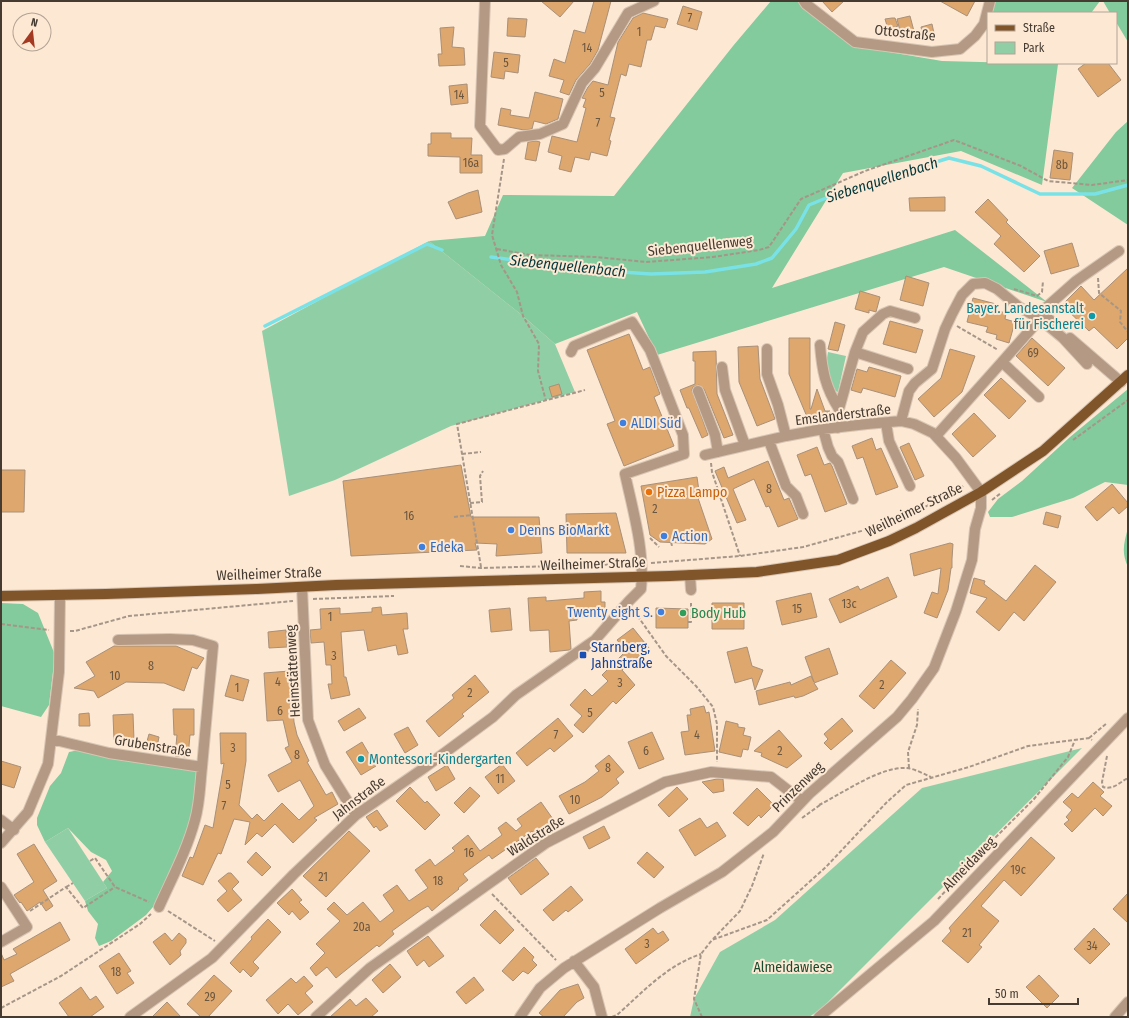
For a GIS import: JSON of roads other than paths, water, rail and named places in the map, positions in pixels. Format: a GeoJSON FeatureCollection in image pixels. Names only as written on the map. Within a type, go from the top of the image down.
{"type":"FeatureCollection","features":[{"type":"Feature","properties":{"kind":"main road","name":"Weilheimer Straße"},"geometry":{"type":"LineString","coordinates":[[1,596],[690,575],[757,572],[838,560],[896,538],[981,492],[1043,451],[1124,379]]}},
{"type":"Feature","properties":{"kind":"street"},"geometry":{"type":"LineString","coordinates":[[485,1],[480,126],[498,150],[505,149],[519,137],[540,134],[563,124],[582,83],[595,68],[628,13],[654,1]]}},
{"type":"Feature","properties":{"kind":"street","name":"Ottostraße"},"geometry":{"type":"LineString","coordinates":[[804,1],[855,42],[932,52],[960,49],[975,36],[984,24],[987,12]]}},
{"type":"Feature","properties":{"kind":"street","name":"Ottostraße"},"geometry":{"type":"LineString","coordinates":[[987,12],[990,1]]}},
{"type":"Feature","properties":{"kind":"street"},"geometry":{"type":"LineString","coordinates":[[1119,251],[1076,281],[1041,312],[1124,379]]}},
{"type":"Feature","properties":{"kind":"street"},"geometry":{"type":"LineString","coordinates":[[901,421],[909,391],[915,383],[932,369],[949,321],[962,295],[973,284],[985,283],[997,289],[1019,307],[1040,319],[1063,338],[1088,364]]}},
{"type":"Feature","properties":{"kind":"street"},"geometry":{"type":"LineString","coordinates":[[838,428],[839,409],[855,352],[863,332],[883,314],[890,311],[915,318]]}},
{"type":"Feature","properties":{"kind":"street"},"geometry":{"type":"LineString","coordinates":[[936,436],[1040,319]]}},
{"type":"Feature","properties":{"kind":"street"},"geometry":{"type":"LineString","coordinates":[[571,352],[574,346],[632,322],[650,350],[683,435],[684,454],[625,474],[638,535],[642,564],[642,577]]}},
{"type":"Feature","properties":{"kind":"street"},"geometry":{"type":"LineString","coordinates":[[820,345],[824,376],[830,394],[839,409]]}},
{"type":"Feature","properties":{"kind":"street"},"geometry":{"type":"LineString","coordinates":[[767,349],[767,374],[786,436]]}},
{"type":"Feature","properties":{"kind":"street"},"geometry":{"type":"LineString","coordinates":[[855,352],[908,369]]}},
{"type":"Feature","properties":{"kind":"street"},"geometry":{"type":"LineString","coordinates":[[1005,359],[1039,397]]}},
{"type":"Feature","properties":{"kind":"street"},"geometry":{"type":"LineString","coordinates":[[722,367],[725,390],[746,445]]}},
{"type":"Feature","properties":{"kind":"street","name":"Emslanderstraße"},"geometry":{"type":"LineString","coordinates":[[698,391],[715,435],[711,454],[786,436],[823,429],[901,421],[925,429],[936,436],[956,458],[981,492]]}},
{"type":"Feature","properties":{"kind":"street"},"geometry":{"type":"LineString","coordinates":[[886,423],[890,441],[910,486]]}},
{"type":"Feature","properties":{"kind":"street"},"geometry":{"type":"LineString","coordinates":[[823,429],[828,447],[832,456],[838,462],[853,499]]}},
{"type":"Feature","properties":{"kind":"street"},"geometry":{"type":"LineString","coordinates":[[769,441],[786,486],[796,496],[803,514]]}},
{"type":"Feature","properties":{"kind":"street","name":"Prinzenweg"},"geometry":{"type":"LineString","coordinates":[[520,1017],[540,988],[564,968],[653,912],[722,872],[773,832],[802,801],[896,717],[912,699],[934,668],[956,611],[972,560],[975,529],[981,508],[981,492]]}},
{"type":"Feature","properties":{"kind":"street"},"geometry":{"type":"LineString","coordinates":[[690,575],[691,590]]}},
{"type":"Feature","properties":{"kind":"street","name":"Jahnstraße"},"geometry":{"type":"LineString","coordinates":[[130,1017],[212,958],[294,874],[356,815],[424,768],[493,717],[516,695],[595,640],[641,589],[642,577]]}},
{"type":"Feature","properties":{"kind":"street","name":"Heimstättenweg"},"geometry":{"type":"LineString","coordinates":[[302,587],[308,720],[325,765],[356,815]]}},
{"type":"Feature","properties":{"kind":"street"},"geometry":{"type":"LineString","coordinates":[[1,843],[14,830],[28,812],[48,764],[59,672],[60,595]]}},
{"type":"Feature","properties":{"kind":"street","name":"Grubenstraße"},"geometry":{"type":"LineString","coordinates":[[51,739],[109,753],[202,767],[213,646],[193,640],[118,640]]}},
{"type":"Feature","properties":{"kind":"street","name":"Almeidaweg"},"geometry":{"type":"LineString","coordinates":[[819,1017],[934,921],[1104,749],[1128,718]]}},
{"type":"Feature","properties":{"kind":"street"},"geometry":{"type":"LineString","coordinates":[[159,907],[185,850],[195,820],[200,793],[202,767]]}},
{"type":"Feature","properties":{"kind":"street","name":"Waldstraße"},"geometry":{"type":"LineString","coordinates":[[316,1017],[370,968],[546,843],[665,782],[711,772],[771,777],[802,801]]}},
{"type":"Feature","properties":{"kind":"street"},"geometry":{"type":"LineString","coordinates":[[1,820],[14,830]]}},
{"type":"Feature","properties":{"kind":"street"},"geometry":{"type":"LineString","coordinates":[[1,887],[27,927],[1,942]]}},
{"type":"Feature","properties":{"kind":"street"},"geometry":{"type":"LineString","coordinates":[[574,961],[594,987],[602,1017]]}},
{"type":"Feature","properties":{"kind":"street"},"geometry":{"type":"LineString","coordinates":[[1115,1017],[1128,1002]]}},
{"type":"Feature","properties":{"kind":"waterway","name":"Siebenquellenbach"},"geometry":{"type":"LineString","coordinates":[[491,257],[593,270],[651,274],[705,272],[756,264],[772,258],[796,229],[809,205],[848,189],[949,158],[981,166],[1040,194],[1095,194],[1128,185]]}},
{"type":"Feature","properties":{"kind":"waterway","name":"Siebenquellenbach"},"geometry":{"type":"LineString","coordinates":[[265,326],[427,244],[442,250]]}},
{"type":"Feature","properties":{"kind":"place","name":"Bayer. Landesanstalt für Fischerei"},"geometry":{"type":"Point","coordinates":[1092,316]}},
{"type":"Feature","properties":{"kind":"place","name":"ALDI Süd"},"geometry":{"type":"Point","coordinates":[623,423]}},
{"type":"Feature","properties":{"kind":"place","name":"Pizza Lampo"},"geometry":{"type":"Point","coordinates":[649,492]}},
{"type":"Feature","properties":{"kind":"place","name":"Denns BioMarkt"},"geometry":{"type":"Point","coordinates":[511,530]}},
{"type":"Feature","properties":{"kind":"place","name":"Action"},"geometry":{"type":"Point","coordinates":[664,536]}},
{"type":"Feature","properties":{"kind":"place","name":"Edeka"},"geometry":{"type":"Point","coordinates":[422,547]}},
{"type":"Feature","properties":{"kind":"place","name":"Twenty eight S."},"geometry":{"type":"Point","coordinates":[661,612]}},
{"type":"Feature","properties":{"kind":"place","name":"Body Hub"},"geometry":{"type":"Point","coordinates":[683,613]}},
{"type":"Feature","properties":{"kind":"place","name":"Starnberg, Jahnstraße"},"geometry":{"type":"Point","coordinates":[583,655]}},
{"type":"Feature","properties":{"kind":"place","name":"Montessori-Kindergarten"},"geometry":{"type":"Point","coordinates":[361,759]}},
{"type":"Feature","properties":{"kind":"park label","name":"Almeidawiese"},"geometry":{"type":"Point","coordinates":[793,967]}}]}
